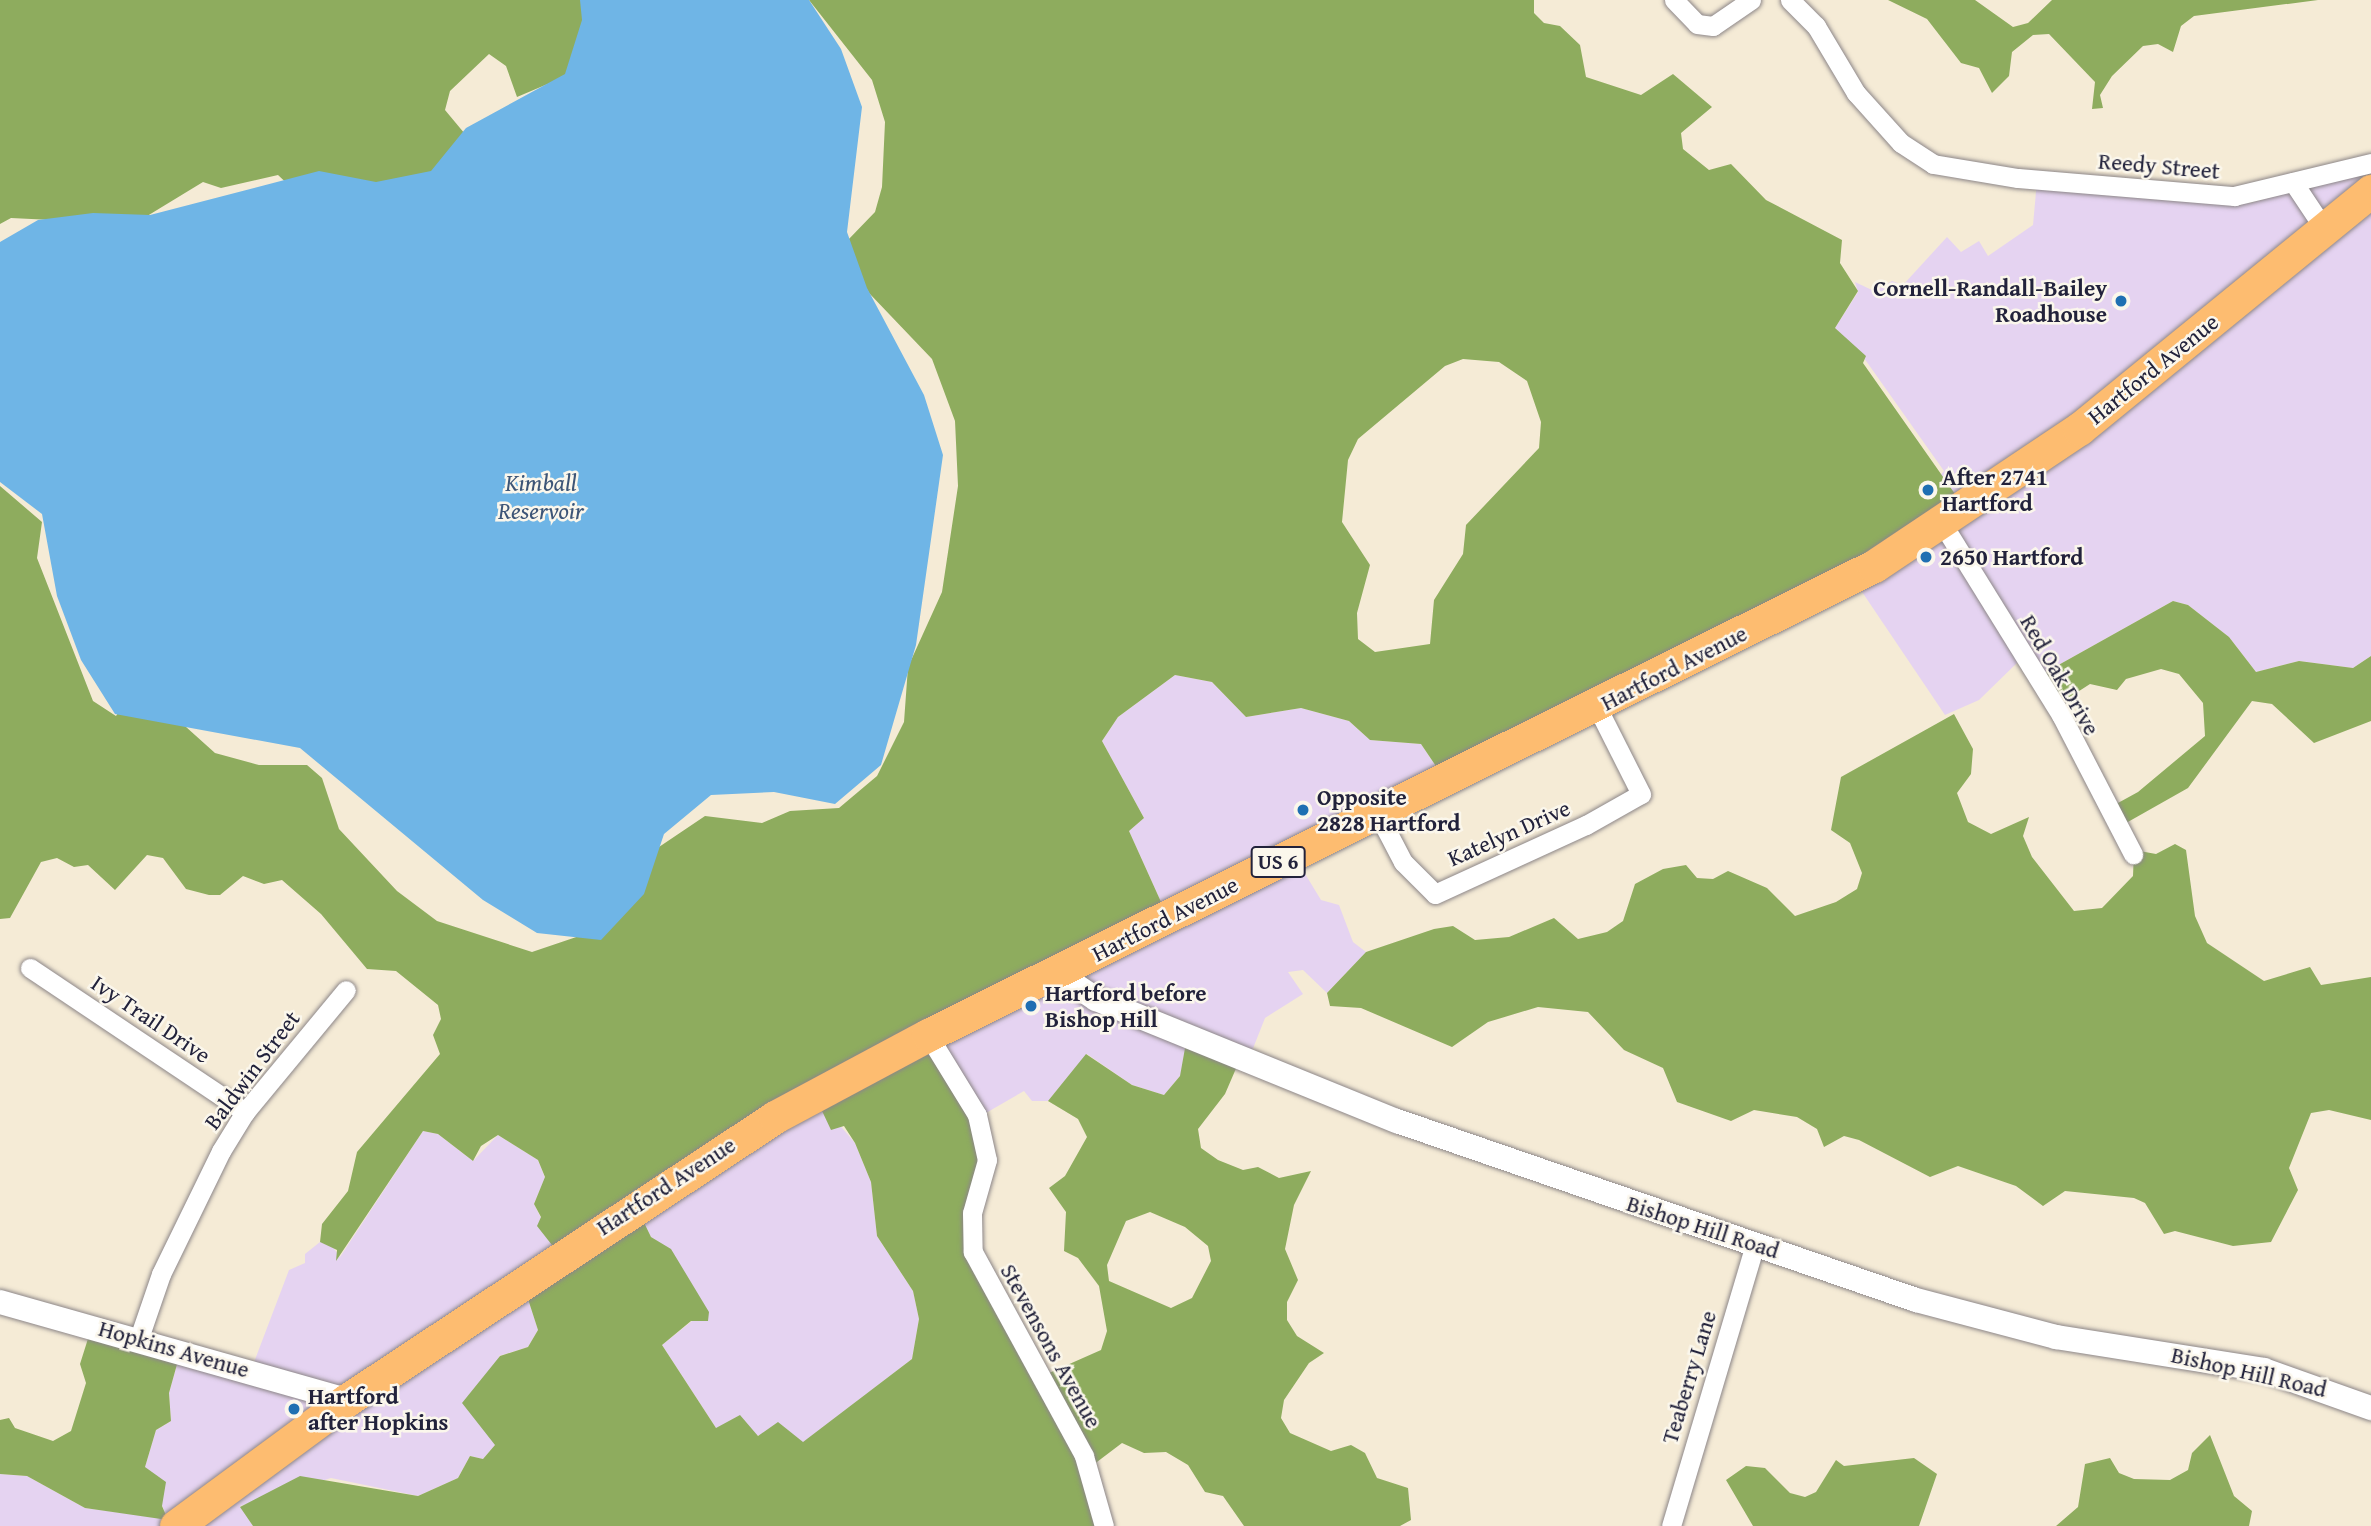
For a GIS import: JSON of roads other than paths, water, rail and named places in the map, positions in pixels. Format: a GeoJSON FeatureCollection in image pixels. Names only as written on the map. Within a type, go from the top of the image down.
{"type":"FeatureCollection","features":[{"type":"Feature","properties":{"kind":"highway","name":"Hartford Avenue"},"geometry":{"type":"LineString","coordinates":[[176,1526],[347,1400],[701,1162],[928,1035],[1597,707],[1874,566],[2080,429],[2371,191]]}},
{"type":"Feature","properties":{"kind":"street"},"geometry":{"type":"LineString","coordinates":[[1674,0],[1697,24],[1713,26],[1751,0]]}},
{"type":"Feature","properties":{"kind":"street","name":"Reedy Street"},"geometry":{"type":"LineString","coordinates":[[1790,0],[1816,26],[1856,93],[1919,157],[1958,170],[2018,178],[2234,196],[2371,163]]}},
{"type":"Feature","properties":{"kind":"street"},"geometry":{"type":"LineString","coordinates":[[2294,182],[2325,230]]}},
{"type":"Feature","properties":{"kind":"street","name":"Red Oak Drive"},"geometry":{"type":"LineString","coordinates":[[1942,523],[2061,715],[2133,854]]}},
{"type":"Feature","properties":{"kind":"street","name":"Katelyn Drive"},"geometry":{"type":"LineString","coordinates":[[1378,814],[1403,862],[1434,894],[1586,825],[1641,793],[1597,707]]}},
{"type":"Feature","properties":{"kind":"street","name":"Ivy Trail Drive"},"geometry":{"type":"LineString","coordinates":[[30,968],[245,1111]]}},
{"type":"Feature","properties":{"kind":"street","name":"Bishop Hill Road"},"geometry":{"type":"LineString","coordinates":[[1057,973],[1096,999],[1316,1090],[1916,1300],[2056,1337],[2264,1370],[2371,1408]]}},
{"type":"Feature","properties":{"kind":"street","name":"Baldwin Street"},"geometry":{"type":"LineString","coordinates":[[139,1338],[203,1185],[245,1111],[346,990]]}},
{"type":"Feature","properties":{"kind":"street","name":"Stevensons Avenue"},"geometry":{"type":"LineString","coordinates":[[928,1035],[976,1115],[987,1160],[972,1213],[973,1252],[1084,1456],[1104,1526]]}},
{"type":"Feature","properties":{"kind":"street","name":"Teaberry Lane"},"geometry":{"type":"LineString","coordinates":[[1671,1526],[1755,1244]]}},
{"type":"Feature","properties":{"kind":"street","name":"Hopkins Avenue"},"geometry":{"type":"LineString","coordinates":[[0,1302],[139,1338],[347,1400]]}},
{"type":"Feature","properties":{"kind":"water","name":"Kimball Reservoir"},"geometry":{"type":"Polygon","coordinates":[[[580,0],[809,0],[841,49],[862,107],[847,232],[867,288],[924,395],[943,455],[916,645],[881,765],[835,804],[774,792],[711,795],[664,834],[644,894],[601,940],[537,933],[483,900],[300,748],[115,714],[81,660],[57,596],[42,514],[0,482],[0,242],[38,220],[93,213],[150,215],[319,171],[376,182],[431,171],[466,128],[565,74],[582,20],[580,0]]]}},
{"type":"Feature","properties":{"kind":"place","name":"Cornell-Randall-Bailey Roadhouse"},"geometry":{"type":"Point","coordinates":[2121,301]}},
{"type":"Feature","properties":{"kind":"place","name":"After 2741 Hartford"},"geometry":{"type":"Point","coordinates":[1928,490]}},
{"type":"Feature","properties":{"kind":"place","name":"2650 Hartford"},"geometry":{"type":"Point","coordinates":[1926,557]}},
{"type":"Feature","properties":{"kind":"place","name":"Opposite 2828 Hartford"},"geometry":{"type":"Point","coordinates":[1303,810]}},
{"type":"Feature","properties":{"kind":"place","name":"Hartford before Bishop Hill"},"geometry":{"type":"Point","coordinates":[1031,1006]}},
{"type":"Feature","properties":{"kind":"place","name":"Hartford after Hopkins"},"geometry":{"type":"Point","coordinates":[294,1409]}}]}
